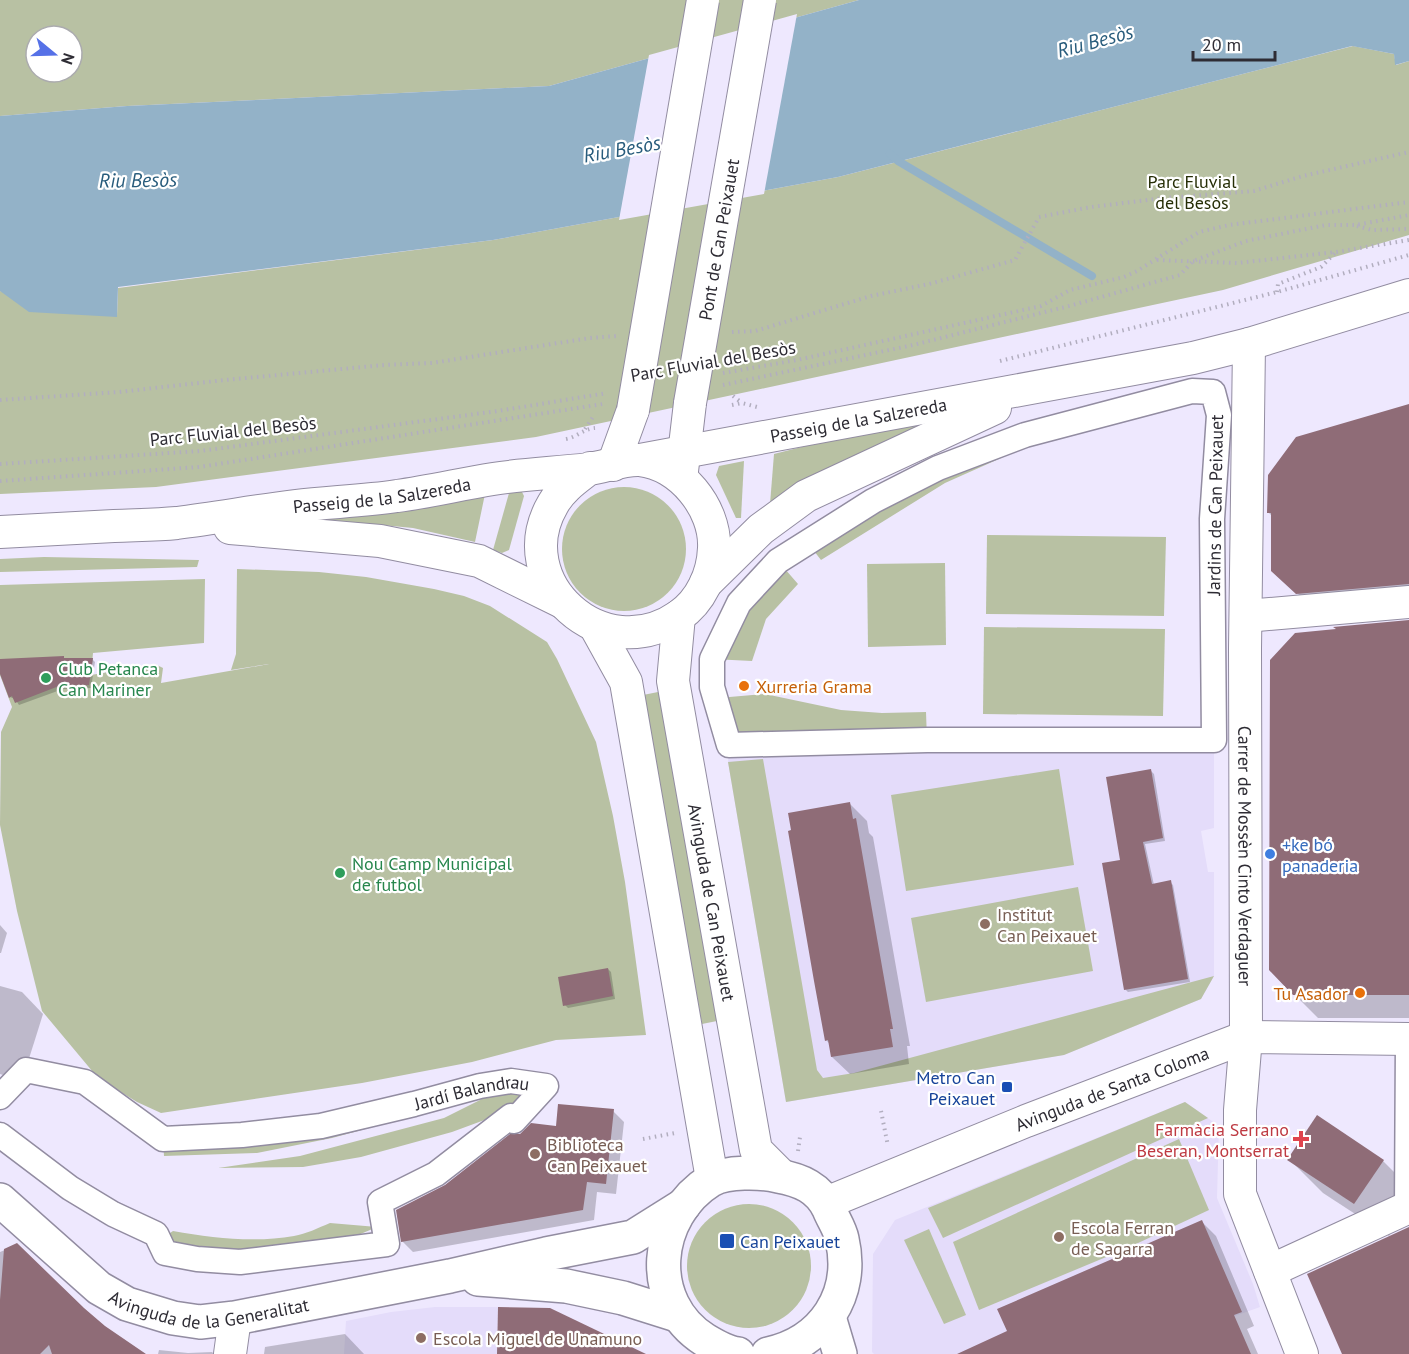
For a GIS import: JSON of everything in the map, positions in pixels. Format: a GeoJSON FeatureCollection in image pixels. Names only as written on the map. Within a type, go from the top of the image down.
{"type":"FeatureCollection","features":[{"type":"Feature","properties":{"kind":"street"},"geometry":{"type":"LineString","coordinates":[[614,465],[623,401],[703,0]]}},
{"type":"Feature","properties":{"kind":"street","name":"Pont de Can Peixauet"},"geometry":{"type":"LineString","coordinates":[[683,465],[690,403],[760,0]]}},
{"type":"Feature","properties":{"kind":"street","name":"Passeig de la Salzereda"},"geometry":{"type":"LineString","coordinates":[[683,465],[1043,386],[1193,358],[1249,344],[1409,295]]}},
{"type":"Feature","properties":{"kind":"street","name":"Carrer de Mossèn Cinto Verdaguer"},"geometry":{"type":"LineString","coordinates":[[1249,344],[1246,616],[1246,1037],[1240,1110],[1240,1194],[1302,1354]]}},
{"type":"Feature","properties":{"kind":"street","name":"Passeig de la Salzereda"},"geometry":{"type":"LineString","coordinates":[[706,583],[761,529],[806,496],[961,422],[1043,386]]}},
{"type":"Feature","properties":{"kind":"street","name":"Jardins de Can Peixauet"},"geometry":{"type":"LineString","coordinates":[[1192,391],[1213,392],[1219,415],[1212,519],[1214,740],[927,740],[729,745],[712,687],[712,659],[740,603],[778,561],[873,501],[938,468],[1025,435],[1192,391]]}},
{"type":"Feature","properties":{"kind":"street"},"geometry":{"type":"LineString","coordinates":[[614,465],[683,465],[709,515],[715,538],[713,561],[706,583],[695,602],[679,616],[652,629],[624,633],[595,626],[577,616],[562,602],[549,580],[542,555],[544,528],[553,504],[569,483],[614,465]]}},
{"type":"Feature","properties":{"kind":"street","name":"Passeig de la Salzereda"},"geometry":{"type":"LineString","coordinates":[[0,532],[175,523],[296,506],[397,496],[496,479],[614,465]]}},
{"type":"Feature","properties":{"kind":"street","name":"Passeig de la Salzereda"},"geometry":{"type":"LineString","coordinates":[[175,523],[380,541],[479,561],[562,602]]}},
{"type":"Feature","properties":{"kind":"street"},"geometry":{"type":"LineString","coordinates":[[1246,616],[1409,602]]}},
{"type":"Feature","properties":{"kind":"street","name":"Avinguda de Can Peixauet"},"geometry":{"type":"LineString","coordinates":[[679,616],[673,681],[756,1150],[783,1177]]}},
{"type":"Feature","properties":{"kind":"street"},"geometry":{"type":"LineString","coordinates":[[595,626],[626,682],[712,1179]]}},
{"type":"Feature","properties":{"kind":"street","name":"Avinguda de Santa Coloma"},"geometry":{"type":"LineString","coordinates":[[826,1203],[1026,1121],[1246,1037],[1408,1039]]}},
{"type":"Feature","properties":{"kind":"street"},"geometry":{"type":"LineString","coordinates":[[1270,1271],[1408,1208],[1408,1039]]}},
{"type":"Feature","properties":{"kind":"street","name":"Jardí Balandrau"},"geometry":{"type":"LineString","coordinates":[[0,1097],[26,1070],[85,1083],[163,1139],[242,1135],[321,1126],[480,1086],[511,1081],[546,1086],[514,1121],[511,1116],[436,1174],[380,1202],[387,1244],[240,1262],[197,1259],[165,1253],[156,1234],[113,1214],[70,1188],[0,1135]]}},
{"type":"Feature","properties":{"kind":"street"},"geometry":{"type":"LineString","coordinates":[[738,1354],[714,1348],[690,1330],[677,1315],[666,1288],[663,1259],[669,1230],[684,1205],[712,1179],[740,1173],[762,1172],[797,1180],[817,1191],[826,1203],[842,1237],[846,1264],[842,1292],[829,1317],[810,1337],[786,1350],[768,1354]]}},
{"type":"Feature","properties":{"kind":"street","name":"Avinguda de la Generalitat"},"geometry":{"type":"LineString","coordinates":[[0,1200],[99,1288],[128,1304],[173,1318],[200,1322],[235,1318],[450,1276],[633,1237],[684,1205]]}},
{"type":"Feature","properties":{"kind":"street","name":"Avinguda de la Generalitat"},"geometry":{"type":"LineString","coordinates":[[450,1276],[566,1286],[623,1298],[677,1315]]}},
{"type":"Feature","properties":{"kind":"street"},"geometry":{"type":"LineString","coordinates":[[829,1317],[840,1354]]}},
{"type":"Feature","properties":{"kind":"street"},"geometry":{"type":"LineString","coordinates":[[230,1354],[235,1318]]}},
{"type":"Feature","properties":{"kind":"path"},"geometry":{"type":"LineString","coordinates":[[731,332],[755,331],[861,299],[929,284],[1015,260],[1038,217],[1153,200],[1254,191],[1303,176],[1409,152]]}},
{"type":"Feature","properties":{"kind":"path","name":"Parc Fluvial del Besòs"},"geometry":{"type":"LineString","coordinates":[[717,374],[797,360],[1041,306],[1070,290],[1124,277],[1156,260],[1199,232],[1409,202]]}},
{"type":"Feature","properties":{"kind":"path"},"geometry":{"type":"LineString","coordinates":[[1356,225],[1372,230],[1409,229]]}},
{"type":"Feature","properties":{"kind":"path"},"geometry":{"type":"LineString","coordinates":[[1156,260],[1237,263],[1336,252],[1409,240]]}},
{"type":"Feature","properties":{"kind":"path"},"geometry":{"type":"LineString","coordinates":[[1277,292],[1278,284],[1321,267],[1336,252]]}},
{"type":"Feature","properties":{"kind":"path"},"geometry":{"type":"LineString","coordinates":[[996,362],[1277,292],[1409,255]]}},
{"type":"Feature","properties":{"kind":"path"},"geometry":{"type":"LineString","coordinates":[[0,400],[119,392],[384,365],[432,363],[590,338],[625,336]]}},
{"type":"Feature","properties":{"kind":"path"},"geometry":{"type":"LineString","coordinates":[[733,396],[742,403]]}},
{"type":"Feature","properties":{"kind":"path","name":"Parc Fluvial del Besòs"},"geometry":{"type":"LineString","coordinates":[[0,464],[200,451],[498,411],[623,401]]}},
{"type":"Feature","properties":{"kind":"path"},"geometry":{"type":"LineString","coordinates":[[732,405],[742,403],[760,407]]}},
{"type":"Feature","properties":{"kind":"path"},"geometry":{"type":"LineString","coordinates":[[585,429],[593,417]]}},
{"type":"Feature","properties":{"kind":"shaded area","name":"Institut Can Peixauet"},"geometry":{"type":"Polygon","coordinates":[[[1214,740],[1214,828],[1201,831],[1208,872],[1214,872],[1214,976],[1201,999],[1064,1055],[786,1102],[728,762],[729,745],[1214,740]]]}},
{"type":"Feature","properties":{"kind":"shaded area","name":"Escola Ferran de Sagarra"},"geometry":{"type":"Polygon","coordinates":[[[1185,1102],[1219,1126],[1217,1198],[1253,1284],[1260,1307],[1210,1325],[957,1354],[874,1354],[872,1352],[873,1254],[895,1220],[1185,1102]]]}},
{"type":"Feature","properties":{"kind":"shaded area","name":"Escola Miguel de Unamuno"},"geometry":{"type":"Polygon","coordinates":[[[435,1307],[498,1307],[497,1354],[344,1354],[346,1321],[391,1312],[435,1307]]]}},
{"type":"Feature","properties":{"kind":"green space"},"geometry":{"type":"Polygon","coordinates":[[[0,0],[859,0],[549,86],[127,106],[0,116],[0,0]]]}},
{"type":"Feature","properties":{"kind":"green space","name":"Parc Fluvial del Besòs"},"geometry":{"type":"Polygon","coordinates":[[[1353,46],[1394,54],[1396,65],[1409,61],[1409,235],[1223,290],[536,437],[156,487],[0,494],[0,291],[117,316],[118,288],[493,240],[838,177],[1353,46]]]}},
{"type":"Feature","properties":{"kind":"green space"},"geometry":{"type":"Polygon","coordinates":[[[975,403],[770,504],[774,454],[975,403]]]}},
{"type":"Feature","properties":{"kind":"green space"},"geometry":{"type":"Polygon","coordinates":[[[1007,442],[1010,454],[945,483],[821,560],[807,542],[1007,442]]]}},
{"type":"Feature","properties":{"kind":"green space"},"geometry":{"type":"Polygon","coordinates":[[[744,461],[741,518],[736,518],[716,475],[719,466],[744,461]]]}},
{"type":"Feature","properties":{"kind":"green space"},"geometry":{"type":"Polygon","coordinates":[[[624,487],[648,492],[668,505],[681,525],[686,549],[681,573],[668,593],[648,606],[624,611],[600,606],[580,593],[567,573],[562,549],[567,525],[580,505],[600,492],[624,487]]]}},
{"type":"Feature","properties":{"kind":"green space"},"geometry":{"type":"Polygon","coordinates":[[[514,490],[522,492],[524,496],[509,550],[502,553],[493,550],[509,493],[514,490]]]}},
{"type":"Feature","properties":{"kind":"green space"},"geometry":{"type":"Polygon","coordinates":[[[485,494],[475,542],[413,528],[330,520],[265,520],[485,494]]]}},
{"type":"Feature","properties":{"kind":"green space"},"geometry":{"type":"Polygon","coordinates":[[[987,535],[1166,537],[1164,616],[986,614],[987,535]]]}},
{"type":"Feature","properties":{"kind":"green space"},"geometry":{"type":"Polygon","coordinates":[[[44,557],[199,560],[197,567],[0,572],[0,559],[44,557]]]}},
{"type":"Feature","properties":{"kind":"green space"},"geometry":{"type":"Polygon","coordinates":[[[778,561],[798,584],[766,619],[752,661],[712,659],[778,561]]]}},
{"type":"Feature","properties":{"kind":"green space"},"geometry":{"type":"Polygon","coordinates":[[[945,563],[946,645],[868,647],[867,564],[945,563]]]}},
{"type":"Feature","properties":{"kind":"green space","name":"Nou Camp Municipal de futbol"},"geometry":{"type":"Polygon","coordinates":[[[237,569],[319,572],[366,577],[464,596],[490,606],[547,642],[596,742],[625,882],[646,1035],[556,1040],[472,1062],[362,1083],[161,1113],[137,1102],[98,1078],[42,1011],[17,911],[0,825],[1,732],[12,707],[0,675],[0,585],[205,579],[204,643],[93,653],[91,675],[155,664],[163,668],[161,683],[269,664],[231,670],[236,654],[237,569]]]}},
{"type":"Feature","properties":{"kind":"green space"},"geometry":{"type":"Polygon","coordinates":[[[984,627],[1165,629],[1163,716],[983,714],[984,627]]]}},
{"type":"Feature","properties":{"kind":"green space"},"geometry":{"type":"Polygon","coordinates":[[[663,691],[722,1020],[702,1024],[643,695],[663,691]]]}},
{"type":"Feature","properties":{"kind":"green space"},"geometry":{"type":"Polygon","coordinates":[[[765,694],[841,710],[882,713],[926,712],[927,740],[729,745],[718,698],[765,694]]]}},
{"type":"Feature","properties":{"kind":"green space"},"geometry":{"type":"Polygon","coordinates":[[[763,759],[817,1070],[823,1078],[854,1073],[1214,976],[1201,999],[1064,1055],[786,1102],[728,762],[763,759]]]}},
{"type":"Feature","properties":{"kind":"green space"},"geometry":{"type":"Polygon","coordinates":[[[1059,769],[1074,865],[906,891],[891,795],[1059,769]]]}},
{"type":"Feature","properties":{"kind":"green space"},"geometry":{"type":"Polygon","coordinates":[[[1078,887],[1093,971],[926,1002],[911,918],[1078,887]]]}},
{"type":"Feature","properties":{"kind":"green space"},"geometry":{"type":"Polygon","coordinates":[[[511,1081],[546,1086],[498,1115],[452,1132],[361,1157],[303,1167],[218,1168],[300,1156],[444,1118],[511,1081]]]}},
{"type":"Feature","properties":{"kind":"green space"},"geometry":{"type":"Polygon","coordinates":[[[1185,1102],[1208,1118],[943,1238],[928,1208],[1185,1102]]]}},
{"type":"Feature","properties":{"kind":"green space"},"geometry":{"type":"Polygon","coordinates":[[[425,1113],[332,1138],[257,1153],[164,1156],[163,1139],[425,1113]]]}},
{"type":"Feature","properties":{"kind":"green space"},"geometry":{"type":"Polygon","coordinates":[[[1179,1139],[1209,1210],[1123,1250],[979,1310],[953,1242],[1179,1139]]]}},
{"type":"Feature","properties":{"kind":"green space"},"geometry":{"type":"Polygon","coordinates":[[[749,1204],[773,1209],[793,1222],[806,1242],[811,1266],[806,1290],[793,1310],[773,1323],[749,1328],[725,1323],[705,1310],[692,1290],[687,1266],[692,1242],[705,1222],[725,1209],[749,1204]]]}},
{"type":"Feature","properties":{"kind":"green space"},"geometry":{"type":"Polygon","coordinates":[[[330,1223],[377,1227],[323,1250],[197,1259],[164,1237],[173,1231],[234,1239],[279,1238],[303,1234],[330,1223]]]}},
{"type":"Feature","properties":{"kind":"green space"},"geometry":{"type":"Polygon","coordinates":[[[929,1229],[966,1315],[944,1324],[904,1240],[929,1229]]]}},
{"type":"Feature","properties":{"kind":"water","name":"Riu Besòs"},"geometry":{"type":"Polygon","coordinates":[[[859,0],[1409,0],[1409,61],[1395,65],[1394,54],[1352,46],[838,177],[493,240],[118,287],[117,317],[29,312],[0,291],[0,116],[127,106],[549,86],[859,0]]]}},
{"type":"Feature","properties":{"kind":"pier"},"geometry":{"type":"Polygon","coordinates":[[[797,14],[764,194],[619,220],[649,55],[797,14]]]}},
{"type":"Feature","properties":{"kind":"building"},"geometry":{"type":"Polygon","coordinates":[[[1409,404],[1409,584],[1296,594],[1271,571],[1271,513],[1267,513],[1268,475],[1296,437],[1409,404]]]}},
{"type":"Feature","properties":{"kind":"building"},"geometry":{"type":"Polygon","coordinates":[[[1409,620],[1409,995],[1293,995],[1269,970],[1270,660],[1295,633],[1409,620]]]}},
{"type":"Feature","properties":{"kind":"building","name":"Club Petanca Can Mariner"},"geometry":{"type":"Polygon","coordinates":[[[64,656],[64,658],[93,658],[89,685],[59,686],[15,703],[12,696],[9,698],[0,674],[0,659],[64,656]]]}},
{"type":"Feature","properties":{"kind":"building"},"geometry":{"type":"Polygon","coordinates":[[[1151,769],[1163,838],[1143,842],[1152,884],[1171,880],[1188,979],[1124,990],[1102,863],[1120,860],[1106,777],[1151,769]]]}},
{"type":"Feature","properties":{"kind":"building"},"geometry":{"type":"Polygon","coordinates":[[[850,802],[853,819],[856,818],[893,1029],[890,1029],[893,1047],[831,1057],[828,1040],[825,1041],[814,981],[788,831],[791,830],[788,813],[850,802]]]}},
{"type":"Feature","properties":{"kind":"building"},"geometry":{"type":"Polygon","coordinates":[[[608,968],[613,996],[563,1006],[558,977],[608,968]]]}},
{"type":"Feature","properties":{"kind":"building","name":"Biblioteca Can Peixauet"},"geometry":{"type":"Polygon","coordinates":[[[558,1104],[614,1109],[606,1184],[587,1182],[583,1210],[401,1242],[396,1210],[445,1185],[510,1134],[520,1134],[531,1123],[556,1126],[558,1104]]]}},
{"type":"Feature","properties":{"kind":"building"},"geometry":{"type":"Polygon","coordinates":[[[1317,1115],[1384,1160],[1354,1204],[1287,1160],[1317,1115]]]}},
{"type":"Feature","properties":{"kind":"building"},"geometry":{"type":"Polygon","coordinates":[[[1202,1220],[1242,1312],[1234,1315],[1251,1354],[957,1354],[1007,1331],[997,1309],[1202,1220]]]}},
{"type":"Feature","properties":{"kind":"building"},"geometry":{"type":"Polygon","coordinates":[[[1409,1227],[1409,1354],[1342,1354],[1307,1274],[1409,1227]]]}},
{"type":"Feature","properties":{"kind":"building"},"geometry":{"type":"Polygon","coordinates":[[[17,1243],[84,1308],[105,1326],[146,1354],[52,1354],[49,1345],[40,1354],[0,1354],[0,1300],[4,1249],[17,1243]]]}},
{"type":"Feature","properties":{"kind":"building"},"geometry":{"type":"Polygon","coordinates":[[[498,1307],[550,1308],[646,1354],[497,1354],[498,1307]]]}},
{"type":"Feature","properties":{"kind":"waterway"},"geometry":{"type":"LineString","coordinates":[[890,154],[898,161],[1092,276]]}},
{"type":"Feature","properties":{"kind":"place","name":"Club Petanca Can Mariner"},"geometry":{"type":"Point","coordinates":[46,678]}},
{"type":"Feature","properties":{"kind":"place","name":"Xurreria Grama"},"geometry":{"type":"Point","coordinates":[744,686]}},
{"type":"Feature","properties":{"kind":"place","name":"+ke bó panaderia"},"geometry":{"type":"Point","coordinates":[1270,854]}},
{"type":"Feature","properties":{"kind":"place","name":"Nou Camp Municipal de futbol"},"geometry":{"type":"Point","coordinates":[340,873]}},
{"type":"Feature","properties":{"kind":"place","name":"Institut Can Peixauet"},"geometry":{"type":"Point","coordinates":[985,924]}},
{"type":"Feature","properties":{"kind":"place","name":"Tu Asador"},"geometry":{"type":"Point","coordinates":[1360,993]}},
{"type":"Feature","properties":{"kind":"place","name":"Metro Can Peixauet"},"geometry":{"type":"Point","coordinates":[1007,1087]}},
{"type":"Feature","properties":{"kind":"place","name":"Farmàcia Serrano Beseran, Montserrat"},"geometry":{"type":"Point","coordinates":[1301,1139]}},
{"type":"Feature","properties":{"kind":"place","name":"Biblioteca Can Peixauet"},"geometry":{"type":"Point","coordinates":[535,1154]}},
{"type":"Feature","properties":{"kind":"place","name":"Escola Ferran de Sagarra"},"geometry":{"type":"Point","coordinates":[1059,1237]}},
{"type":"Feature","properties":{"kind":"place","name":"Can Peixauet"},"geometry":{"type":"Point","coordinates":[727,1241]}},
{"type":"Feature","properties":{"kind":"place","name":"Escola Miguel de Unamuno"},"geometry":{"type":"Point","coordinates":[421,1338]}}]}
